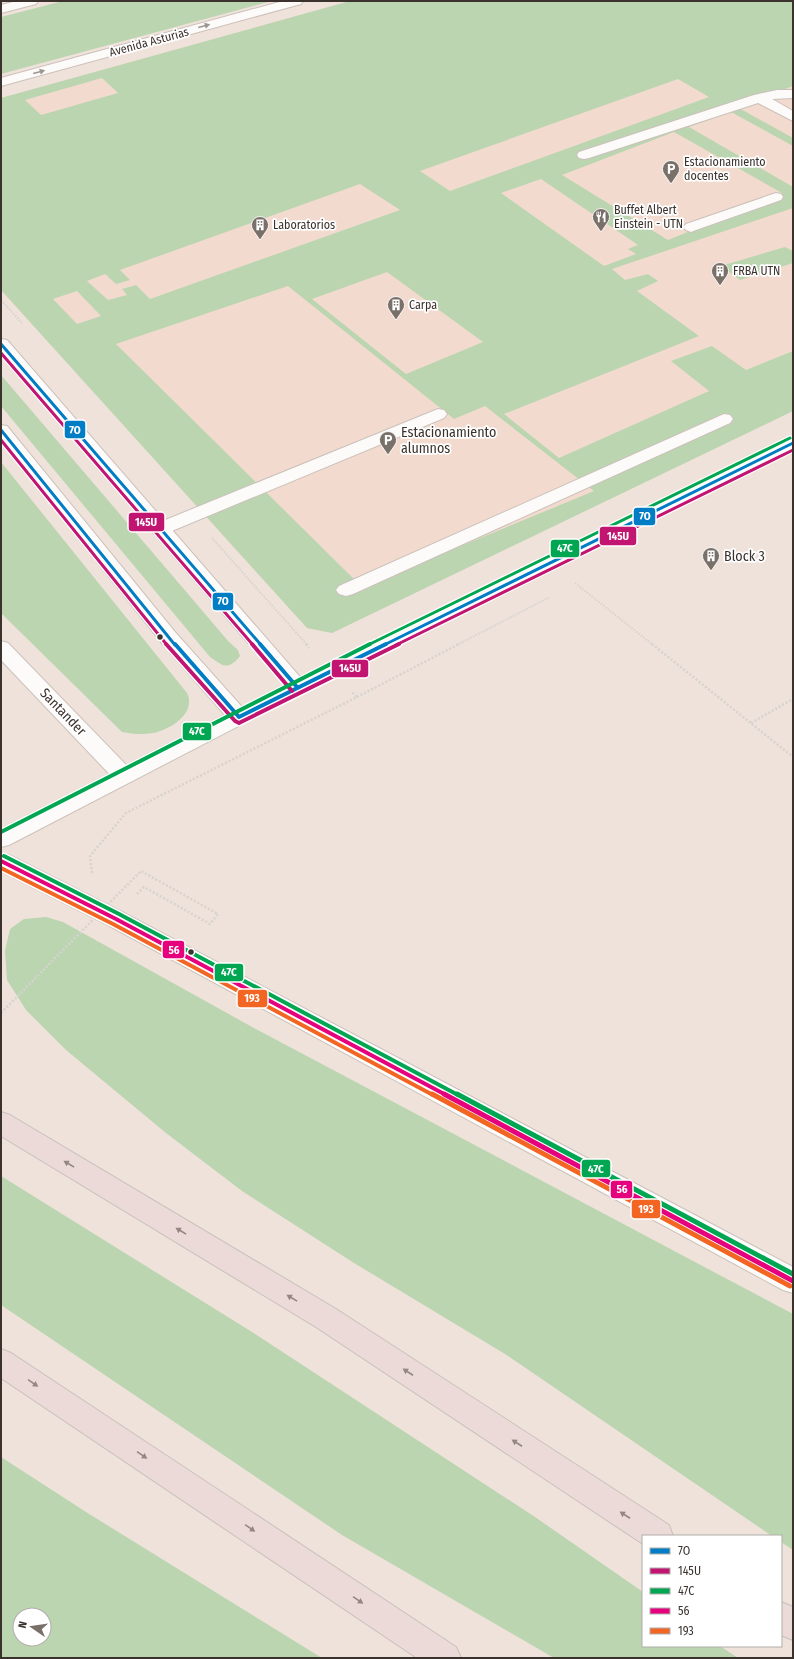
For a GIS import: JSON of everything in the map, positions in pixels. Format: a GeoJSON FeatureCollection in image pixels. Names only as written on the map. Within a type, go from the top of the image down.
{"type":"FeatureCollection","features":[{"type":"Feature","properties":{"kind":"highway"},"geometry":{"type":"LineString","coordinates":[[1,1123],[326,1318],[656,1535]]}},
{"type":"Feature","properties":{"kind":"highway"},"geometry":{"type":"LineString","coordinates":[[1,1362],[444,1658]]}},
{"type":"Feature","properties":{"kind":"highway"},"geometry":{"type":"LineString","coordinates":[[782,1618],[793,1625]]}},
{"type":"Feature","properties":{"kind":"street"},"geometry":{"type":"LineString","coordinates":[[1,9],[32,1]]}},
{"type":"Feature","properties":{"kind":"street","name":"Avenida Asturias"},"geometry":{"type":"LineString","coordinates":[[1,82],[297,1]]}},
{"type":"Feature","properties":{"kind":"street"},"geometry":{"type":"LineString","coordinates":[[584,155],[759,98],[777,94],[793,94]]}},
{"type":"Feature","properties":{"kind":"street"},"geometry":{"type":"LineString","coordinates":[[759,98],[793,117]]}},
{"type":"Feature","properties":{"kind":"street"},"geometry":{"type":"LineString","coordinates":[[691,227],[776,197]]}},
{"type":"Feature","properties":{"kind":"street"},"geometry":{"type":"LineString","coordinates":[[1,344],[297,687]]}},
{"type":"Feature","properties":{"kind":"street"},"geometry":{"type":"LineString","coordinates":[[160,529],[438,414]]}},
{"type":"Feature","properties":{"kind":"street"},"geometry":{"type":"LineString","coordinates":[[346,590],[724,419]]}},
{"type":"Feature","properties":{"kind":"street"},"geometry":{"type":"LineString","coordinates":[[1,430],[168,637],[239,717]]}},
{"type":"Feature","properties":{"kind":"street"},"geometry":{"type":"LineString","coordinates":[[1,839],[297,687],[793,443]]}},
{"type":"Feature","properties":{"kind":"street","name":"Santander"},"geometry":{"type":"LineString","coordinates":[[1,648],[124,776]]}},
{"type":"Feature","properties":{"kind":"street"},"geometry":{"type":"LineString","coordinates":[[1,861],[116,919],[793,1282]]}},
{"type":"Feature","properties":{"kind":"path"},"geometry":{"type":"LineString","coordinates":[[550,563],[793,757]]}},
{"type":"Feature","properties":{"kind":"path"},"geometry":{"type":"LineString","coordinates":[[569,587],[576,584]]}},
{"type":"Feature","properties":{"kind":"path"},"geometry":{"type":"LineString","coordinates":[[357,697],[555,595]]}},
{"type":"Feature","properties":{"kind":"path"},"geometry":{"type":"LineString","coordinates":[[751,723],[793,699]]}},
{"type":"Feature","properties":{"kind":"path"},"geometry":{"type":"LineString","coordinates":[[1,1013],[141,871],[218,914],[210,924],[144,888]]}},
{"type":"Feature","properties":{"kind":"shaded area"},"geometry":{"type":"Polygon","coordinates":[[[350,1],[793,1],[793,411],[332,633],[307,628],[1,290],[1,98],[350,1]]]}},
{"type":"Feature","properties":{"kind":"green space"},"geometry":{"type":"Polygon","coordinates":[[[63,1],[272,1],[1,74],[1,17],[63,1]]]}},
{"type":"Feature","properties":{"kind":"green space"},"geometry":{"type":"Polygon","coordinates":[[[350,1],[793,1],[793,86],[737,107],[793,138],[793,146],[731,112],[689,127],[793,187],[793,208],[612,269],[625,280],[648,274],[658,281],[637,291],[699,336],[504,414],[559,458],[709,391],[671,361],[712,346],[746,370],[793,351],[793,411],[332,633],[307,628],[1,290],[1,98],[350,1]],[[102,78],[25,100],[41,115],[118,93],[102,78]],[[678,79],[420,171],[450,191],[709,97],[678,79]],[[674,132],[562,175],[668,240],[782,193],[674,132]],[[541,179],[501,193],[604,266],[636,254],[628,249],[638,245],[541,179]],[[360,184],[120,270],[130,280],[116,284],[105,274],[87,281],[108,300],[127,295],[122,289],[136,285],[150,299],[400,210],[360,184]],[[387,272],[312,299],[406,374],[483,342],[387,272]],[[288,286],[116,344],[362,587],[594,491],[485,406],[454,419],[288,286]],[[77,291],[53,299],[77,324],[101,316],[77,291]]]}},
{"type":"Feature","properties":{"kind":"green space"},"geometry":{"type":"Polygon","coordinates":[[[785,247],[793,251],[793,263],[740,280],[721,266],[785,247]]]}},
{"type":"Feature","properties":{"kind":"green space"},"geometry":{"type":"Polygon","coordinates":[[[1,375],[229,642],[238,650],[240,656],[236,661],[225,666],[210,657],[1,406],[1,375]]]}},
{"type":"Feature","properties":{"kind":"green space"},"geometry":{"type":"Polygon","coordinates":[[[1,462],[187,693],[189,700],[188,707],[185,714],[174,724],[160,731],[149,734],[122,732],[1,613],[1,462]]]}},
{"type":"Feature","properties":{"kind":"green space"},"geometry":{"type":"Polygon","coordinates":[[[46,917],[63,922],[254,1028],[793,1314],[793,1550],[782,1543],[782,1535],[771,1535],[505,1354],[354,1263],[242,1191],[166,1133],[66,1050],[26,1010],[7,980],[5,951],[10,929],[24,919],[46,917]]]}},
{"type":"Feature","properties":{"kind":"green space"},"geometry":{"type":"Polygon","coordinates":[[[1,1176],[252,1332],[535,1517],[642,1591],[642,1647],[722,1647],[738,1658],[554,1658],[342,1535],[1,1305],[1,1176]]]}},
{"type":"Feature","properties":{"kind":"green space"},"geometry":{"type":"Polygon","coordinates":[[[1,1457],[86,1512],[322,1658],[1,1658],[1,1457]]]}},
{"type":"Feature","properties":{"kind":"transit line","name":"7O"},"geometry":{"type":"LineString","coordinates":[[1,344],[297,687]]}},
{"type":"Feature","properties":{"kind":"transit line","name":"145U"},"geometry":{"type":"LineString","coordinates":[[1,353],[292,691]]}},
{"type":"Feature","properties":{"kind":"transit line","name":"7O"},"geometry":{"type":"LineString","coordinates":[[1,430],[168,637],[239,717],[793,443]]}},
{"type":"Feature","properties":{"kind":"transit line","name":"47C"},"geometry":{"type":"LineString","coordinates":[[1,832],[294,682],[790,438]]}},
{"type":"Feature","properties":{"kind":"transit line","name":"145U"},"geometry":{"type":"LineString","coordinates":[[1,440],[163,641],[235,721],[239,723],[793,450]]}},
{"type":"Feature","properties":{"kind":"transit line","name":"47C"},"geometry":{"type":"LineString","coordinates":[[4,856],[119,914],[793,1274]]}},
{"type":"Feature","properties":{"kind":"transit line","name":"56"},"geometry":{"type":"LineString","coordinates":[[1,861],[116,919],[793,1281]]}},
{"type":"Feature","properties":{"kind":"transit line","name":"193"},"geometry":{"type":"LineString","coordinates":[[1,868],[113,924],[790,1286]]}},
{"type":"Feature","properties":{"kind":"place","name":"Estacionamiento docentes"},"geometry":{"type":"Point","coordinates":[671,184]}},
{"type":"Feature","properties":{"kind":"place","name":"Buffet Albert Einstein - UTN"},"geometry":{"type":"Point","coordinates":[601,232]}},
{"type":"Feature","properties":{"kind":"place","name":"Laboratorios"},"geometry":{"type":"Point","coordinates":[260,240]}},
{"type":"Feature","properties":{"kind":"place","name":"FRBA UTN"},"geometry":{"type":"Point","coordinates":[720,286]}},
{"type":"Feature","properties":{"kind":"place","name":"Carpa"},"geometry":{"type":"Point","coordinates":[396,320]}},
{"type":"Feature","properties":{"kind":"place","name":"Estacionamiento alumnos"},"geometry":{"type":"Point","coordinates":[388,455]}},
{"type":"Feature","properties":{"kind":"place","name":"Block 3"},"geometry":{"type":"Point","coordinates":[711,571]}}]}
